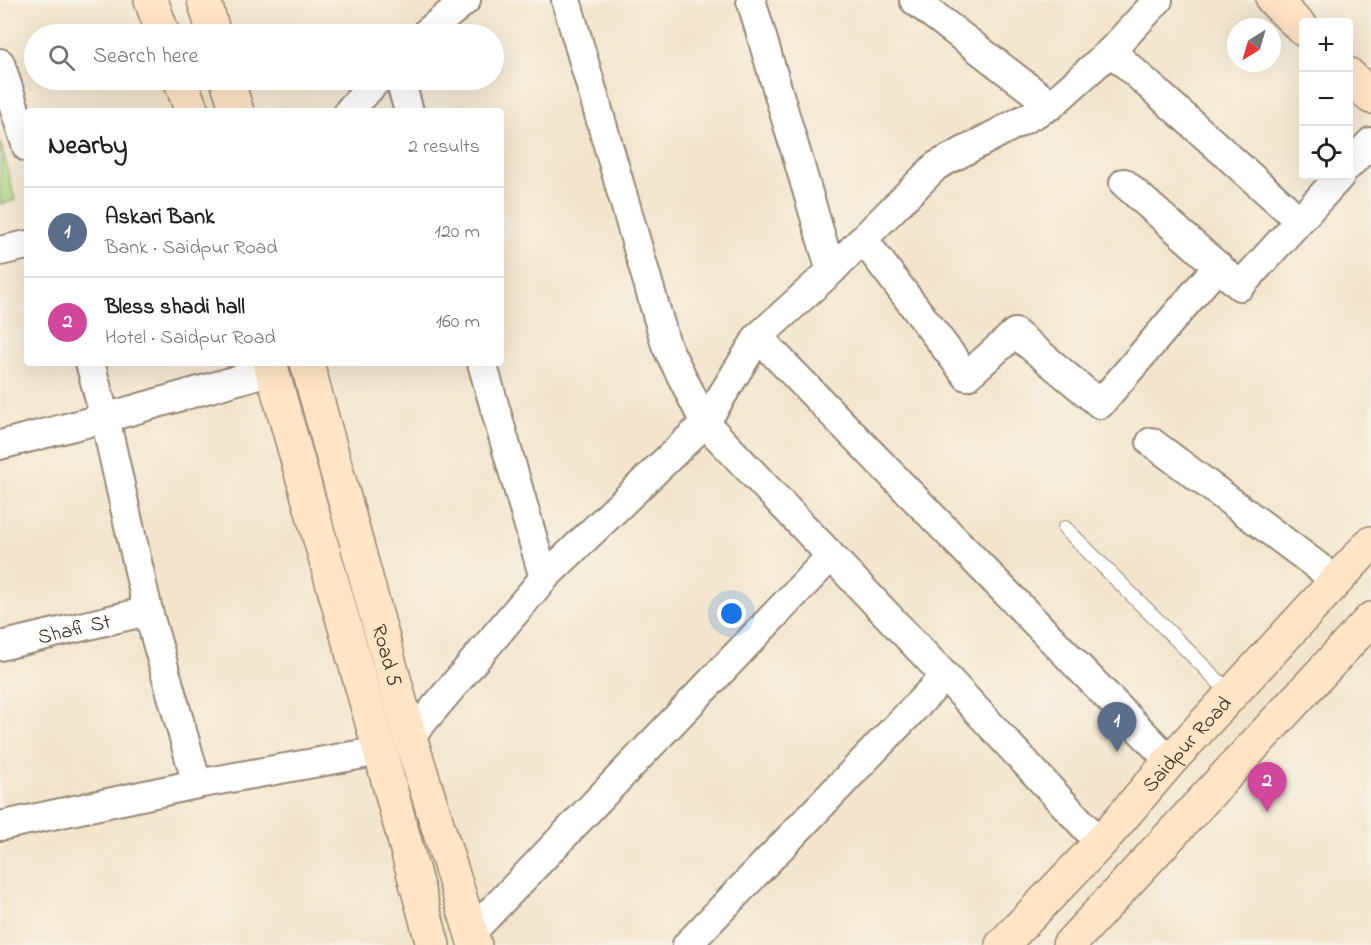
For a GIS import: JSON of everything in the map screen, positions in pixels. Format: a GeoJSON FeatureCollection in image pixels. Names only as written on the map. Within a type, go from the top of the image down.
{"type":"FeatureCollection","features":[{"type":"Feature","properties":{"kind":"main road"},"geometry":{"type":"LineString","coordinates":[[151,0],[160,24]]}},
{"type":"Feature","properties":{"kind":"main road"},"geometry":{"type":"LineString","coordinates":[[204,0],[211,24]]}},
{"type":"Feature","properties":{"kind":"main road"},"geometry":{"type":"LineString","coordinates":[[1274,0],[1299,25]]}},
{"type":"Feature","properties":{"kind":"main road"},"geometry":{"type":"LineString","coordinates":[[1353,79],[1371,97]]}},
{"type":"Feature","properties":{"kind":"main road"},"geometry":{"type":"LineString","coordinates":[[184,90],[191,108]]}},
{"type":"Feature","properties":{"kind":"main road"},"geometry":{"type":"LineString","coordinates":[[230,90],[236,108]]}},
{"type":"Feature","properties":{"kind":"main road","name":"Road 5"},"geometry":{"type":"LineString","coordinates":[[308,366],[410,737],[473,939]]}},
{"type":"Feature","properties":{"kind":"main road","name":"Road 5"},"geometry":{"type":"LineString","coordinates":[[271,367],[433,945]]}},
{"type":"Feature","properties":{"kind":"main road","name":"Saidpur Road"},"geometry":{"type":"LineString","coordinates":[[1002,945],[1100,843],[1170,761],[1371,543]]}},
{"type":"Feature","properties":{"kind":"main road"},"geometry":{"type":"LineString","coordinates":[[1069,945],[1371,619]]}},
{"type":"Feature","properties":{"kind":"street"},"geometry":{"type":"LineString","coordinates":[[437,24],[466,0]]}},
{"type":"Feature","properties":{"kind":"street"},"geometry":{"type":"LineString","coordinates":[[567,0],[666,345],[705,423],[1100,843]]}},
{"type":"Feature","properties":{"kind":"street"},"geometry":{"type":"LineString","coordinates":[[751,0],[831,271]]}},
{"type":"Feature","properties":{"kind":"street"},"geometry":{"type":"LineString","coordinates":[[914,0],[1051,105]]}},
{"type":"Feature","properties":{"kind":"street"},"geometry":{"type":"LineString","coordinates":[[410,737],[544,578],[705,423],[758,338],[831,271],[936,166],[1051,105],[1111,51],[1158,0]]}},
{"type":"Feature","properties":{"kind":"street"},"geometry":{"type":"LineString","coordinates":[[1111,51],[1299,220]]}},
{"type":"Feature","properties":{"kind":"street"},"geometry":{"type":"LineString","coordinates":[[0,63],[24,138]]}},
{"type":"Feature","properties":{"kind":"street"},"geometry":{"type":"LineString","coordinates":[[352,108],[368,90]]}},
{"type":"Feature","properties":{"kind":"street"},"geometry":{"type":"LineString","coordinates":[[403,90],[408,108]]}},
{"type":"Feature","properties":{"kind":"street"},"geometry":{"type":"LineString","coordinates":[[1353,161],[1371,142]]}},
{"type":"Feature","properties":{"kind":"street"},"geometry":{"type":"LineString","coordinates":[[1124,183],[1240,286],[1336,180]]}},
{"type":"Feature","properties":{"kind":"street"},"geometry":{"type":"LineString","coordinates":[[863,238],[967,376],[1015,333],[1100,404],[1218,266]]}},
{"type":"Feature","properties":{"kind":"street"},"geometry":{"type":"LineString","coordinates":[[0,251],[24,246]]}},
{"type":"Feature","properties":{"kind":"street"},"geometry":{"type":"LineString","coordinates":[[758,338],[1170,761]]}},
{"type":"Feature","properties":{"kind":"street"},"geometry":{"type":"LineString","coordinates":[[91,366],[105,418],[148,611],[197,784]]}},
{"type":"Feature","properties":{"kind":"street"},"geometry":{"type":"LineString","coordinates":[[483,366],[544,578]]}},
{"type":"Feature","properties":{"kind":"street"},"geometry":{"type":"LineString","coordinates":[[0,445],[105,418],[271,367]]}},
{"type":"Feature","properties":{"kind":"street"},"geometry":{"type":"LineString","coordinates":[[1152,442],[1336,580]]}},
{"type":"Feature","properties":{"kind":"street"},"geometry":{"type":"LineString","coordinates":[[473,939],[830,557]]}},
{"type":"Feature","properties":{"kind":"street","name":"Shafi St"},"geometry":{"type":"LineString","coordinates":[[0,646],[148,611]]}},
{"type":"Feature","properties":{"kind":"street"},"geometry":{"type":"LineString","coordinates":[[687,945],[945,676]]}},
{"type":"Feature","properties":{"kind":"street"},"geometry":{"type":"LineString","coordinates":[[0,826],[197,784],[380,751]]}},
{"type":"Feature","properties":{"kind":"lane"},"geometry":{"type":"LineString","coordinates":[[1065,528],[1232,694]]}},
{"type":"Feature","properties":{"kind":"green space"},"geometry":{"type":"Polygon","coordinates":[[[0,141],[15,200],[0,204],[0,141]]]}},
{"type":"Feature","properties":{"kind":"place","name":"Askari Bank"},"geometry":{"type":"Point","coordinates":[1117,752]}},
{"type":"Feature","properties":{"kind":"place","name":"Bless shadi hall"},"geometry":{"type":"Point","coordinates":[1267,812]}}]}
